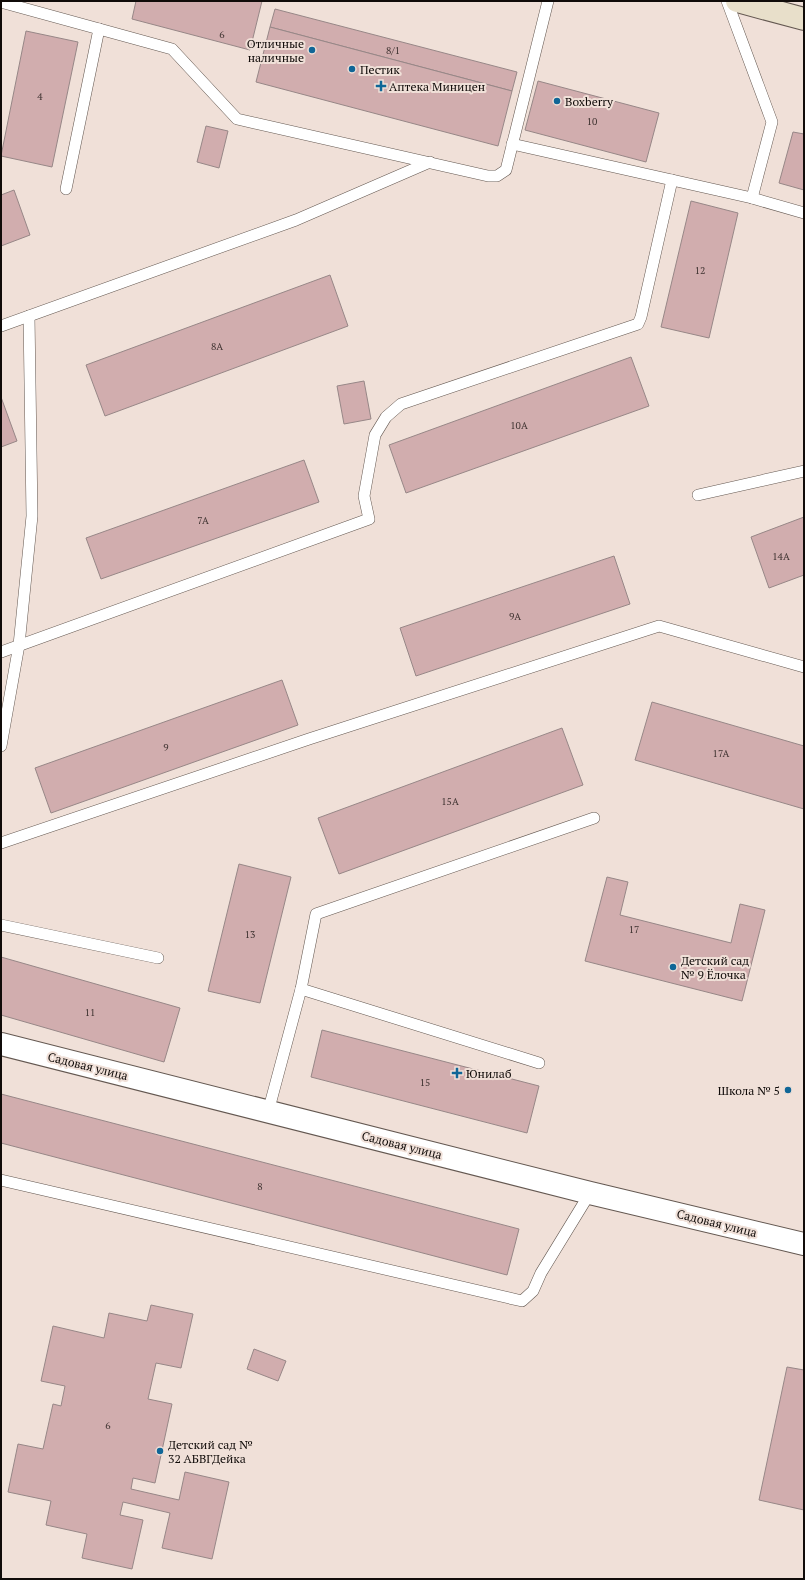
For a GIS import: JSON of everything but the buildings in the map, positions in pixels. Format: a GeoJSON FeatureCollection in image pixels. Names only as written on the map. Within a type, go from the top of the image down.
{"type":"FeatureCollection","features":[{"type":"Feature","properties":{"kind":"main road"},"geometry":{"type":"LineString","coordinates":[[737,1],[804,19]]}},
{"type":"Feature","properties":{"kind":"street","name":"Садовая улица"},"geometry":{"type":"LineString","coordinates":[[1,1044],[268,1112],[804,1244]]}},
{"type":"Feature","properties":{"kind":"lane"},"geometry":{"type":"LineString","coordinates":[[1,2],[172,49],[237,119],[488,176],[498,176],[506,170],[548,1]]}},
{"type":"Feature","properties":{"kind":"lane"},"geometry":{"type":"LineString","coordinates":[[727,1],[772,122],[752,198]]}},
{"type":"Feature","properties":{"kind":"lane"},"geometry":{"type":"LineString","coordinates":[[66,189],[99,29]]}},
{"type":"Feature","properties":{"kind":"lane"},"geometry":{"type":"LineString","coordinates":[[512,144],[752,198],[804,213]]}},
{"type":"Feature","properties":{"kind":"lane"},"geometry":{"type":"LineString","coordinates":[[1,326],[296,220],[430,162]]}},
{"type":"Feature","properties":{"kind":"lane"},"geometry":{"type":"LineString","coordinates":[[1,652],[369,519],[364,496],[375,435],[386,417],[401,404],[638,324],[641,317],[672,180]]}},
{"type":"Feature","properties":{"kind":"lane"},"geometry":{"type":"LineString","coordinates":[[1,746],[19,645],[32,516],[29,316]]}},
{"type":"Feature","properties":{"kind":"lane"},"geometry":{"type":"LineString","coordinates":[[698,495],[804,471]]}},
{"type":"Feature","properties":{"kind":"lane"},"geometry":{"type":"LineString","coordinates":[[1,842],[309,739],[659,626],[804,666]]}},
{"type":"Feature","properties":{"kind":"lane"},"geometry":{"type":"LineString","coordinates":[[268,1112],[301,989],[316,914],[594,818]]}},
{"type":"Feature","properties":{"kind":"lane"},"geometry":{"type":"LineString","coordinates":[[1,926],[158,958]]}},
{"type":"Feature","properties":{"kind":"lane"},"geometry":{"type":"LineString","coordinates":[[301,989],[539,1063]]}},
{"type":"Feature","properties":{"kind":"lane"},"geometry":{"type":"LineString","coordinates":[[1,1180],[522,1301],[533,1291],[541,1272],[590,1192]]}},
{"type":"Feature","properties":{"kind":"place","name":"Отличные наличные"},"geometry":{"type":"Point","coordinates":[312,50]}},
{"type":"Feature","properties":{"kind":"place","name":"Пестик"},"geometry":{"type":"Point","coordinates":[352,69]}},
{"type":"Feature","properties":{"kind":"place","name":"Аптека Миницен"},"geometry":{"type":"Point","coordinates":[381,86]}},
{"type":"Feature","properties":{"kind":"place","name":"Boxberry"},"geometry":{"type":"Point","coordinates":[557,101]}},
{"type":"Feature","properties":{"kind":"place","name":"Детский сад № 9 Ёлочка"},"geometry":{"type":"Point","coordinates":[673,967]}},
{"type":"Feature","properties":{"kind":"place","name":"Юнилаб"},"geometry":{"type":"Point","coordinates":[457,1073]}},
{"type":"Feature","properties":{"kind":"place","name":"Школа № 5"},"geometry":{"type":"Point","coordinates":[788,1090]}},
{"type":"Feature","properties":{"kind":"place","name":"Детский сад № 32 АБВГДейка"},"geometry":{"type":"Point","coordinates":[160,1451]}}]}
